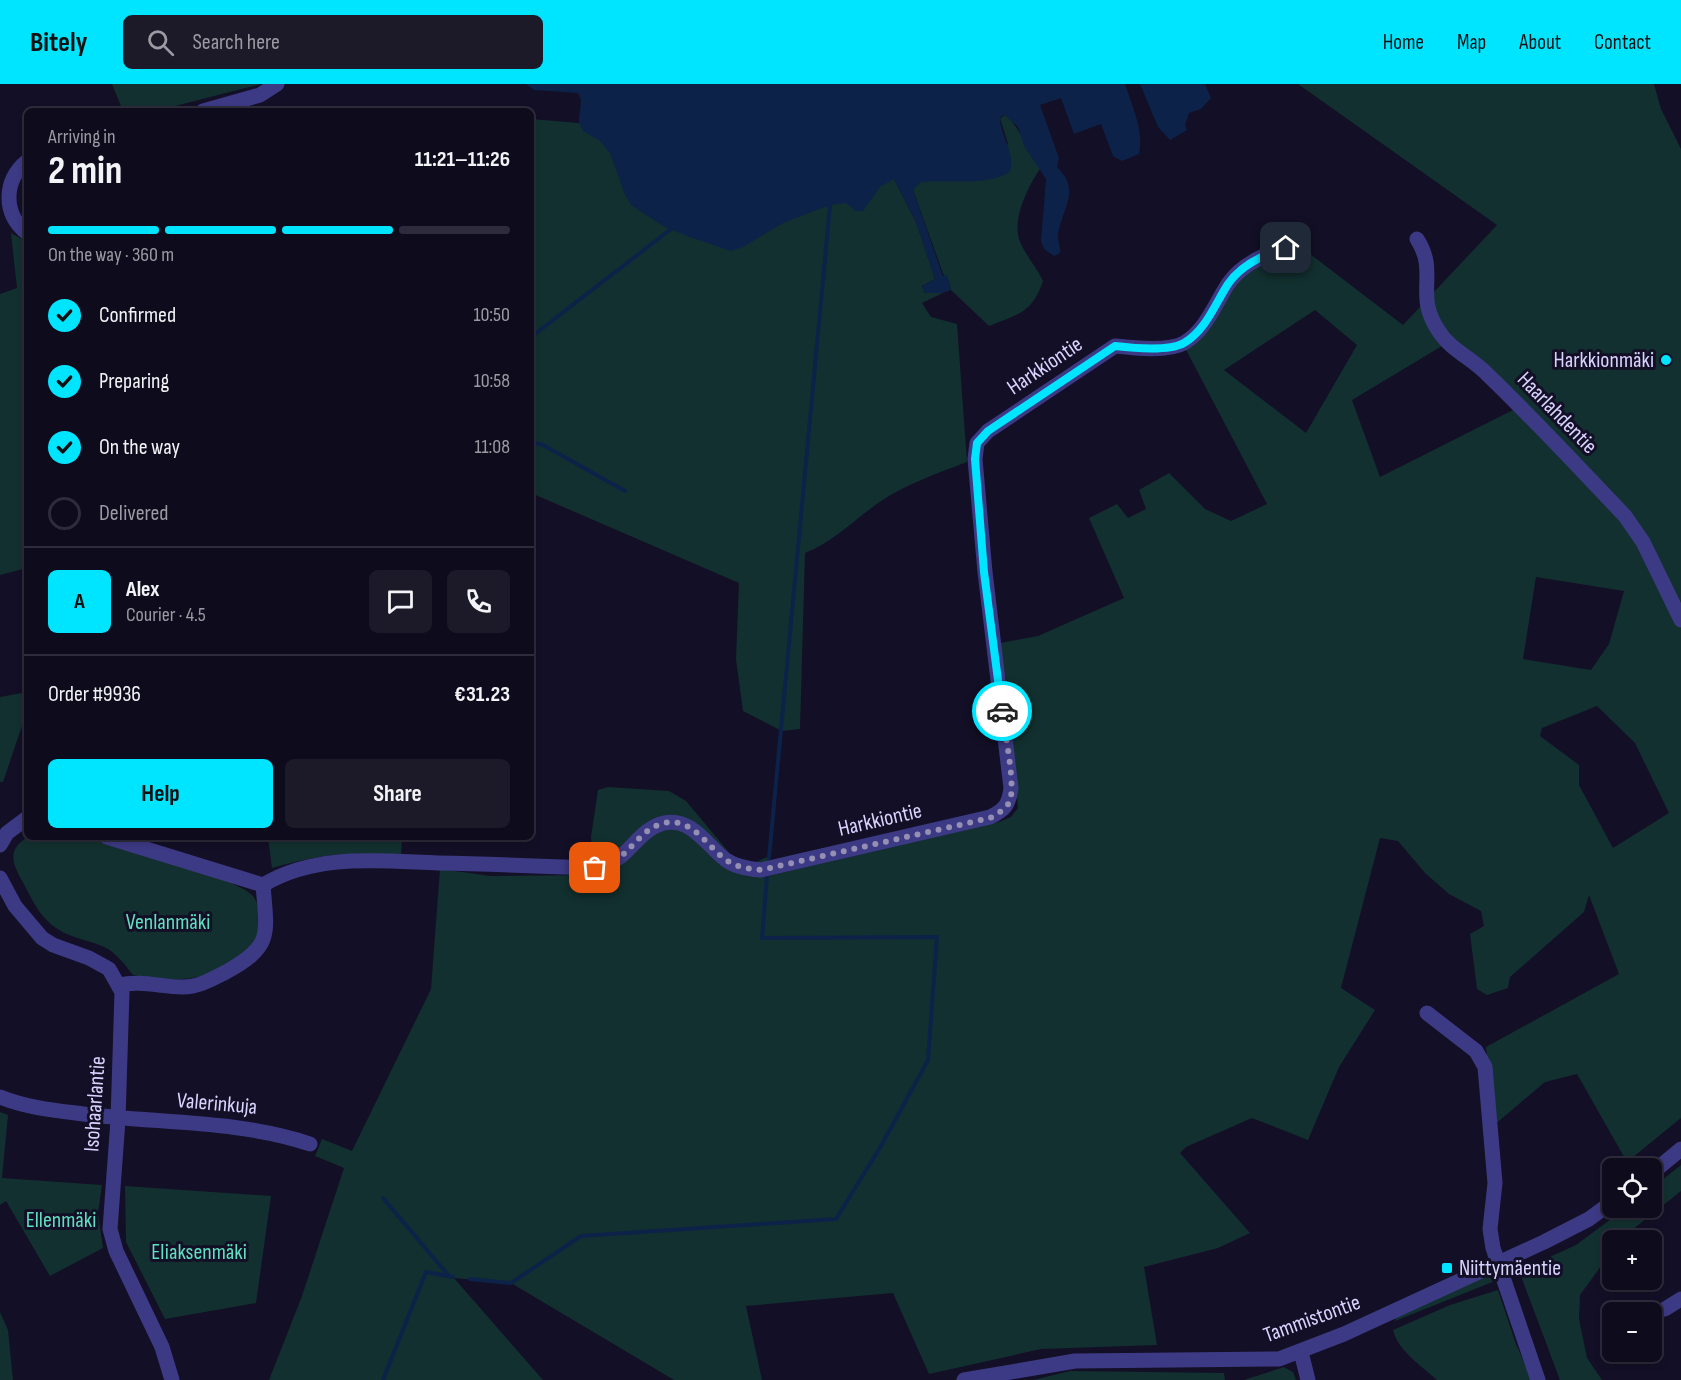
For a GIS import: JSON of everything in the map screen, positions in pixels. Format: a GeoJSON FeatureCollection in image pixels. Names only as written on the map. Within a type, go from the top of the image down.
{"type":"FeatureCollection","features":[{"type":"Feature","properties":{"kind":"street"},"geometry":{"type":"LineString","coordinates":[[214,108],[260,95],[277,84]]}},
{"type":"Feature","properties":{"kind":"street"},"geometry":{"type":"LineString","coordinates":[[24,164],[14,176],[9,192],[7,223],[24,232]]}},
{"type":"Feature","properties":{"kind":"street","name":"Haarlahdentie"},"geometry":{"type":"LineString","coordinates":[[1417,240],[1426,253],[1428,267],[1425,296],[1428,312],[1442,336],[1447,343],[1490,376],[1625,516],[1643,542],[1681,620]]}},
{"type":"Feature","properties":{"kind":"street","name":"Harkkiontie"},"geometry":{"type":"LineString","coordinates":[[263,885],[293,870],[331,862],[595,868],[621,856],[647,830],[666,823],[683,825],[697,832],[727,861],[744,868],[761,870],[990,818],[1002,811],[1010,802],[1011,788],[984,572],[975,459],[977,443],[988,431],[1115,346],[1142,349],[1183,344],[1209,318],[1229,282],[1262,255],[1286,248]]}},
{"type":"Feature","properties":{"kind":"street"},"geometry":{"type":"LineString","coordinates":[[0,845],[7,833],[24,820]]}},
{"type":"Feature","properties":{"kind":"street"},"geometry":{"type":"LineString","coordinates":[[0,878],[15,906],[42,938],[64,950],[101,963],[110,969],[119,985],[133,981],[174,987],[196,986],[249,959],[264,939],[266,928],[263,885],[117,840]]}},
{"type":"Feature","properties":{"kind":"street","name":"Isohaarlantie"},"geometry":{"type":"LineString","coordinates":[[119,985],[123,1006],[118,1120],[110,1209],[112,1239],[162,1347],[172,1380]]}},
{"type":"Feature","properties":{"kind":"street"},"geometry":{"type":"LineString","coordinates":[[1427,1013],[1476,1051],[1485,1067],[1495,1184],[1490,1229],[1498,1263],[1538,1380]]}},
{"type":"Feature","properties":{"kind":"street","name":"Valerinkuja"},"geometry":{"type":"LineString","coordinates":[[0,1097],[35,1108],[118,1120],[248,1128],[310,1144]]}},
{"type":"Feature","properties":{"kind":"street"},"geometry":{"type":"LineString","coordinates":[[1662,1165],[1681,1149]]}},
{"type":"Feature","properties":{"kind":"street","name":"Tammistontie"},"geometry":{"type":"LineString","coordinates":[[964,1380],[1021,1368],[1075,1361],[1117,1359],[1264,1361],[1301,1352],[1498,1263],[1567,1230],[1602,1208]]}},
{"type":"Feature","properties":{"kind":"street"},"geometry":{"type":"LineString","coordinates":[[1665,1309],[1681,1299]]}},
{"type":"Feature","properties":{"kind":"street"},"geometry":{"type":"LineString","coordinates":[[1301,1352],[1308,1380]]}},
{"type":"Feature","properties":{"kind":"green space"},"geometry":{"type":"Polygon","coordinates":[[[112,84],[261,84],[168,108],[122,108],[112,84]]]}},
{"type":"Feature","properties":{"kind":"green space"},"geometry":{"type":"Polygon","coordinates":[[[1298,84],[1654,84],[1661,109],[1681,149],[1681,1118],[1632,1158],[1625,1158],[1577,1074],[1545,1082],[1493,1126],[1486,1047],[1619,974],[1589,895],[1584,912],[1510,977],[1508,988],[1487,995],[1477,989],[1470,934],[1484,926],[1481,911],[1449,894],[1425,873],[1398,841],[1380,838],[1341,988],[1375,1010],[1339,1067],[1308,1140],[1252,1118],[1186,1147],[1180,1153],[1250,1233],[1218,1248],[1144,1267],[1157,1345],[1041,1349],[929,1374],[893,1293],[746,1306],[762,1380],[674,1380],[511,1283],[454,1278],[543,1380],[269,1380],[302,1296],[344,1168],[315,1156],[322,1139],[352,1151],[431,989],[440,869],[491,876],[593,875],[591,837],[598,790],[608,787],[669,791],[686,801],[732,856],[754,863],[769,856],[768,876],[999,822],[1011,817],[1018,808],[1009,701],[1000,643],[1038,636],[1124,598],[1089,518],[1117,504],[1128,518],[1146,509],[1139,490],[1169,473],[1205,509],[1231,521],[1267,504],[1183,344],[1229,282],[1286,248],[1301,247],[1403,325],[1497,225],[1298,84]],[[1315,310],[1224,370],[1306,433],[1357,345],[1315,310]],[[1447,343],[1352,400],[1380,477],[1519,407],[1447,343]],[[1536,577],[1523,659],[1591,670],[1609,644],[1624,591],[1536,577]],[[1597,706],[1542,728],[1540,736],[1579,765],[1579,785],[1613,848],[1669,813],[1635,743],[1597,706]]]}},
{"type":"Feature","properties":{"kind":"green space"},"geometry":{"type":"Polygon","coordinates":[[[580,109],[894,179],[916,222],[935,279],[922,286],[925,293],[943,293],[922,303],[931,317],[957,324],[967,462],[921,480],[888,497],[834,537],[805,553],[800,729],[782,731],[743,711],[736,659],[739,583],[534,494],[534,119],[579,123],[580,109]]]}},
{"type":"Feature","properties":{"kind":"green space"},"geometry":{"type":"Polygon","coordinates":[[[1005,115],[1015,125],[1040,169],[1022,205],[1018,235],[1043,281],[1034,300],[1023,311],[989,326],[951,290],[913,190],[926,170],[1008,144],[1000,118],[1005,115]]]}},
{"type":"Feature","properties":{"kind":"green space"},"geometry":{"type":"Polygon","coordinates":[[[11,233],[24,240],[24,569],[0,575],[0,294],[17,288],[11,233]]]}},
{"type":"Feature","properties":{"kind":"green space"},"geometry":{"type":"Polygon","coordinates":[[[24,693],[24,720],[3,782],[0,782],[0,697],[24,693]]]}},
{"type":"Feature","properties":{"kind":"green space","name":"Venlanmäki"},"geometry":{"type":"Polygon","coordinates":[[[24,840],[104,840],[226,881],[244,889],[256,901],[259,917],[257,941],[228,964],[214,972],[200,976],[170,979],[133,975],[111,951],[63,932],[39,912],[14,863],[13,856],[24,840]]]}},
{"type":"Feature","properties":{"kind":"green space"},"geometry":{"type":"Polygon","coordinates":[[[268,840],[402,840],[401,856],[336,855],[272,868],[268,840]]]}},
{"type":"Feature","properties":{"kind":"green space","name":"Ellenmäki"},"geometry":{"type":"Polygon","coordinates":[[[0,1112],[8,1115],[2,1178],[102,1185],[98,1213],[103,1248],[50,1276],[6,1201],[0,1205],[0,1112]]]}},
{"type":"Feature","properties":{"kind":"green space"},"geometry":{"type":"Polygon","coordinates":[[[1681,1165],[1681,1191],[1662,1206],[1662,1180],[1681,1165]]]}},
{"type":"Feature","properties":{"kind":"green space","name":"Eliaksenmäki"},"geometry":{"type":"Polygon","coordinates":[[[125,1186],[271,1196],[256,1303],[165,1319],[126,1242],[125,1186]]]}},
{"type":"Feature","properties":{"kind":"green space"},"geometry":{"type":"Polygon","coordinates":[[[1612,1218],[1647,1218],[1632,1230],[1602,1230],[1602,1265],[1580,1295],[1579,1319],[1587,1358],[1602,1380],[1560,1380],[1519,1271],[1576,1245],[1612,1218]]]}},
{"type":"Feature","properties":{"kind":"green space"},"geometry":{"type":"Polygon","coordinates":[[[1486,1275],[1495,1281],[1395,1321],[1396,1317],[1486,1275]]]}},
{"type":"Feature","properties":{"kind":"green space"},"geometry":{"type":"Polygon","coordinates":[[[1498,1290],[1516,1344],[1532,1380],[1437,1380],[1411,1358],[1396,1338],[1393,1330],[1450,1305],[1498,1290]]]}},
{"type":"Feature","properties":{"kind":"green space"},"geometry":{"type":"Polygon","coordinates":[[[0,1312],[8,1330],[13,1380],[0,1380],[0,1312]]]}},
{"type":"Feature","properties":{"kind":"green space"},"geometry":{"type":"Polygon","coordinates":[[[1284,1367],[1293,1372],[1296,1380],[1244,1380],[1284,1367]]]}},
{"type":"Feature","properties":{"kind":"green space"},"geometry":{"type":"Polygon","coordinates":[[[1070,1371],[1224,1373],[1225,1380],[1033,1380],[1070,1371]]]}},
{"type":"Feature","properties":{"kind":"water"},"geometry":{"type":"Polygon","coordinates":[[[526,84],[1125,84],[1136,118],[1140,145],[1139,154],[1122,161],[1113,156],[1101,124],[1074,134],[1061,98],[1040,105],[1059,158],[1057,167],[1068,184],[1069,191],[1058,234],[1060,253],[1054,256],[1044,249],[1041,241],[1046,179],[1024,146],[1018,127],[1005,115],[1000,117],[1011,158],[1010,172],[1000,177],[978,181],[921,182],[913,190],[943,276],[947,275],[951,290],[943,293],[925,293],[922,286],[935,279],[916,222],[894,179],[880,187],[863,211],[856,211],[846,203],[830,205],[783,223],[743,247],[731,251],[663,226],[631,205],[625,195],[610,153],[600,141],[583,131],[579,123],[581,100],[578,93],[534,90],[526,84]]]}},
{"type":"Feature","properties":{"kind":"water"},"geometry":{"type":"Polygon","coordinates":[[[1140,84],[1205,84],[1211,98],[1201,109],[1189,113],[1185,125],[1187,130],[1170,140],[1158,127],[1140,84]]]}},
{"type":"Feature","properties":{"kind":"waterway"},"geometry":{"type":"LineString","coordinates":[[769,858],[830,205]]}},
{"type":"Feature","properties":{"kind":"waterway"},"geometry":{"type":"LineString","coordinates":[[534,335],[671,229]]}},
{"type":"Feature","properties":{"kind":"waterway"},"geometry":{"type":"LineString","coordinates":[[534,443],[543,445],[625,491]]}},
{"type":"Feature","properties":{"kind":"waterway"},"geometry":{"type":"LineString","coordinates":[[470,1279],[511,1283],[581,1236],[836,1219],[881,1146],[928,1060],[937,937],[762,938],[767,876]]}},
{"type":"Feature","properties":{"kind":"waterway"},"geometry":{"type":"LineString","coordinates":[[383,1198],[449,1276]]}},
{"type":"Feature","properties":{"kind":"waterway"},"geometry":{"type":"LineString","coordinates":[[383,1380],[426,1272],[453,1277]]}},
{"type":"Feature","properties":{"kind":"way so far"},"geometry":{"type":"LineString","coordinates":[[595,868],[621,856],[647,830],[666,823],[683,825],[697,832],[727,861],[744,868],[761,870],[990,818],[1002,811],[1010,802],[1011,788],[1002,711]]}},
{"type":"Feature","properties":{"kind":"place","name":"Harkkionmäki"},"geometry":{"type":"Point","coordinates":[1666,360]}},
{"type":"Feature","properties":{"kind":"place","name":"Niittymäentie"},"geometry":{"type":"Point","coordinates":[1447,1268]}},
{"type":"Feature","properties":{"kind":"route"},"geometry":{"type":"LineString","coordinates":[[1002,711],[984,572],[975,459],[977,443],[988,431],[1072,377],[1115,346],[1142,349],[1183,344],[1216,309],[1229,282],[1262,255],[1286,248]]}}]}
